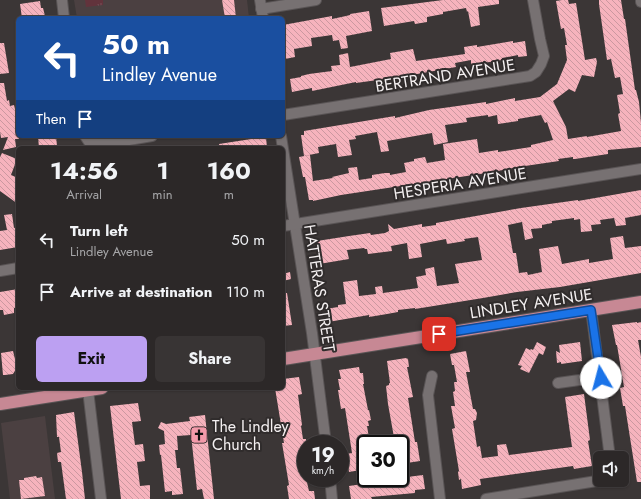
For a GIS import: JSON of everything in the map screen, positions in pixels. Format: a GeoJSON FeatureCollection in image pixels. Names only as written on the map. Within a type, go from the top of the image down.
{"type":"FeatureCollection","features":[{"type":"Feature","properties":{"kind":"main road","name":"LINDLEY AVENUE"},"geometry":{"type":"LineString","coordinates":[[285,359],[641,302]]}},
{"type":"Feature","properties":{"kind":"main road"},"geometry":{"type":"LineString","coordinates":[[0,404],[88,390]]}},
{"type":"Feature","properties":{"kind":"street"},"geometry":{"type":"LineString","coordinates":[[62,0],[64,16]]}},
{"type":"Feature","properties":{"kind":"street"},"geometry":{"type":"LineString","coordinates":[[261,9],[316,0]]}},
{"type":"Feature","properties":{"kind":"street","name":"BERTRAND AVENUE"},"geometry":{"type":"LineString","coordinates":[[285,115],[530,76],[536,72],[544,56],[533,0]]}},
{"type":"Feature","properties":{"kind":"street"},"geometry":{"type":"LineString","coordinates":[[87,139],[100,144],[111,144],[142,138]]}},
{"type":"Feature","properties":{"kind":"street","name":"HATTERAS STREET"},"geometry":{"type":"LineString","coordinates":[[285,161],[315,354],[325,435]]}},
{"type":"Feature","properties":{"kind":"street","name":"HESPERIA AVENUE"},"geometry":{"type":"LineString","coordinates":[[285,226],[641,169]]}},
{"type":"Feature","properties":{"kind":"street"},"geometry":{"type":"LineString","coordinates":[[0,271],[16,268]]}},
{"type":"Feature","properties":{"kind":"street"},"geometry":{"type":"LineString","coordinates":[[591,310],[601,378],[609,451]]}},
{"type":"Feature","properties":{"kind":"street"},"geometry":{"type":"LineString","coordinates":[[432,376],[428,396],[440,499]]}},
{"type":"Feature","properties":{"kind":"street"},"geometry":{"type":"LineString","coordinates":[[558,384],[601,378]]}},
{"type":"Feature","properties":{"kind":"street"},"geometry":{"type":"LineString","coordinates":[[88,390],[101,499]]}},
{"type":"Feature","properties":{"kind":"street"},"geometry":{"type":"LineString","coordinates":[[486,499],[593,482]]}},
{"type":"Feature","properties":{"kind":"street"},"geometry":{"type":"LineString","coordinates":[[331,487],[332,499]]}},
{"type":"Feature","properties":{"kind":"shaded area"},"geometry":{"type":"Polygon","coordinates":[[[74,0],[247,0],[249,16],[77,16],[74,0]]]}},
{"type":"Feature","properties":{"kind":"shaded area"},"geometry":{"type":"Polygon","coordinates":[[[45,416],[55,499],[10,499],[1,423],[45,416]]]}},
{"type":"Feature","properties":{"kind":"green space"},"geometry":{"type":"Polygon","coordinates":[[[85,0],[103,0],[103,5],[86,7],[85,0]]]}},
{"type":"Feature","properties":{"kind":"building"},"geometry":{"type":"Polygon","coordinates":[[[222,0],[234,0],[236,16],[225,16],[222,0]]]}},
{"type":"Feature","properties":{"kind":"building"},"geometry":{"type":"Polygon","coordinates":[[[443,0],[499,0],[499,4],[478,7],[480,25],[471,27],[466,8],[443,12],[443,14],[427,17],[427,22],[415,24],[414,21],[384,26],[381,8],[443,0]]]}},
{"type":"Feature","properties":{"kind":"building"},"geometry":{"type":"Polygon","coordinates":[[[568,0],[569,4],[576,3],[585,60],[596,58],[597,62],[594,77],[582,75],[575,92],[569,89],[553,101],[566,127],[568,139],[621,131],[617,95],[623,94],[620,77],[615,78],[611,59],[607,60],[599,0],[621,0],[635,90],[639,102],[641,147],[608,150],[608,154],[575,159],[573,159],[573,157],[558,159],[559,161],[493,172],[341,195],[313,201],[309,200],[305,177],[303,177],[299,157],[310,155],[313,181],[333,178],[332,177],[349,173],[348,168],[357,167],[359,180],[372,178],[372,175],[390,173],[390,175],[406,172],[404,163],[414,161],[414,159],[425,157],[427,163],[445,160],[443,144],[477,139],[479,153],[531,147],[531,145],[553,140],[547,122],[545,123],[541,115],[498,124],[497,115],[466,118],[467,122],[445,125],[448,142],[434,145],[432,133],[387,141],[389,151],[381,152],[377,132],[355,136],[356,139],[349,140],[352,155],[338,157],[336,144],[318,147],[319,153],[304,156],[301,135],[304,135],[304,131],[395,116],[395,118],[429,110],[486,102],[486,104],[515,98],[515,101],[540,97],[557,84],[567,60],[565,45],[567,45],[564,28],[561,29],[556,1],[568,0]]]}},
{"type":"Feature","properties":{"kind":"building"},"geometry":{"type":"Polygon","coordinates":[[[40,1],[41,8],[43,8],[45,16],[22,16],[20,4],[40,1]]]}},
{"type":"Feature","properties":{"kind":"building"},"geometry":{"type":"Polygon","coordinates":[[[369,11],[372,31],[346,36],[348,48],[341,49],[339,40],[333,41],[332,35],[311,38],[312,46],[294,49],[295,57],[285,59],[285,25],[332,16],[332,19],[369,11]]]}},
{"type":"Feature","properties":{"kind":"building"},"geometry":{"type":"Polygon","coordinates":[[[513,41],[513,43],[525,41],[527,56],[518,57],[518,55],[502,58],[502,60],[471,65],[471,60],[455,63],[456,67],[406,76],[356,82],[312,91],[312,88],[292,92],[290,79],[309,74],[332,71],[331,66],[340,65],[339,55],[348,53],[350,67],[391,59],[390,53],[413,49],[416,61],[465,54],[464,47],[477,45],[477,47],[513,41]]]}},
{"type":"Feature","properties":{"kind":"building"},"geometry":{"type":"Polygon","coordinates":[[[0,43],[4,43],[9,73],[0,74],[0,43]]]}},
{"type":"Feature","properties":{"kind":"building"},"geometry":{"type":"Polygon","coordinates":[[[0,83],[4,83],[7,101],[9,100],[10,106],[14,105],[16,108],[16,138],[19,139],[15,139],[16,147],[3,150],[8,137],[1,138],[0,83]]]}},
{"type":"Feature","properties":{"kind":"building"},"geometry":{"type":"Polygon","coordinates":[[[38,138],[56,138],[57,146],[39,146],[38,138]]]}},
{"type":"Feature","properties":{"kind":"building"},"geometry":{"type":"Polygon","coordinates":[[[266,138],[267,146],[220,146],[219,144],[266,138]]]}},
{"type":"Feature","properties":{"kind":"building"},"geometry":{"type":"Polygon","coordinates":[[[2,153],[16,159],[11,175],[16,177],[16,203],[0,191],[0,157],[2,153]]]}},
{"type":"Feature","properties":{"kind":"building"},"geometry":{"type":"Polygon","coordinates":[[[641,190],[641,215],[625,218],[626,225],[616,226],[614,218],[600,220],[601,224],[591,225],[592,231],[581,232],[580,219],[574,220],[574,218],[552,221],[552,223],[542,225],[542,228],[531,229],[533,238],[525,240],[522,222],[508,225],[513,253],[516,253],[519,273],[527,272],[528,275],[542,272],[539,249],[558,246],[562,264],[589,259],[589,263],[613,259],[610,238],[623,236],[625,248],[641,246],[641,273],[560,287],[517,292],[415,309],[398,310],[398,312],[369,317],[369,315],[328,322],[326,309],[346,304],[343,282],[357,280],[359,296],[376,294],[375,287],[382,286],[383,293],[418,288],[416,277],[426,275],[425,269],[434,267],[437,286],[459,283],[455,264],[482,260],[478,237],[447,244],[446,239],[420,244],[422,257],[409,259],[407,243],[391,246],[392,251],[368,254],[367,249],[364,248],[347,250],[349,259],[319,264],[317,241],[370,233],[371,235],[385,233],[389,231],[388,224],[394,229],[422,224],[422,227],[436,225],[436,223],[521,208],[578,201],[641,190]]]}},
{"type":"Feature","properties":{"kind":"building"},"geometry":{"type":"Polygon","coordinates":[[[12,214],[14,228],[16,228],[16,247],[0,250],[0,231],[7,230],[4,215],[12,214]]]}},
{"type":"Feature","properties":{"kind":"building"},"geometry":{"type":"Polygon","coordinates":[[[290,272],[291,279],[285,280],[285,273],[290,272]]]}},
{"type":"Feature","properties":{"kind":"building"},"geometry":{"type":"Polygon","coordinates":[[[16,289],[16,308],[14,308],[14,313],[4,315],[3,310],[0,310],[0,292],[16,289]]]}},
{"type":"Feature","properties":{"kind":"building"},"geometry":{"type":"Polygon","coordinates":[[[285,293],[287,293],[292,325],[285,326],[285,293]]]}},
{"type":"Feature","properties":{"kind":"building"},"geometry":{"type":"Polygon","coordinates":[[[641,322],[641,340],[638,340],[641,357],[641,482],[637,482],[625,406],[623,406],[620,388],[624,387],[612,325],[641,322]]]}},
{"type":"Feature","properties":{"kind":"building"},"geometry":{"type":"Polygon","coordinates":[[[537,342],[546,347],[543,355],[539,353],[529,373],[520,369],[522,366],[518,365],[526,348],[533,350],[537,342]]]}},
{"type":"Feature","properties":{"kind":"building"},"geometry":{"type":"Polygon","coordinates":[[[580,342],[582,361],[561,364],[561,362],[557,363],[556,351],[560,353],[559,345],[580,342]]]}},
{"type":"Feature","properties":{"kind":"building"},"geometry":{"type":"Polygon","coordinates":[[[13,351],[16,359],[16,369],[13,374],[3,375],[1,353],[13,351]]]}},
{"type":"Feature","properties":{"kind":"building"},"geometry":{"type":"Polygon","coordinates":[[[466,351],[470,372],[466,372],[473,409],[475,409],[477,413],[476,420],[473,421],[477,447],[480,446],[482,458],[498,456],[497,445],[506,444],[509,455],[572,447],[565,397],[584,394],[590,440],[588,441],[592,466],[574,469],[573,466],[480,479],[481,485],[462,489],[461,479],[459,480],[459,471],[452,429],[455,428],[451,406],[455,406],[453,392],[455,391],[454,382],[457,382],[454,365],[452,365],[450,354],[466,351]]]}},
{"type":"Feature","properties":{"kind":"building"},"geometry":{"type":"Polygon","coordinates":[[[408,359],[409,367],[407,367],[413,397],[408,398],[415,442],[417,442],[420,461],[409,463],[409,435],[394,435],[386,386],[390,383],[387,361],[408,359]]]}},
{"type":"Feature","properties":{"kind":"building"},"geometry":{"type":"Polygon","coordinates":[[[359,367],[360,373],[363,373],[363,384],[371,420],[368,421],[369,426],[367,426],[368,435],[357,435],[357,471],[349,472],[349,454],[352,453],[345,408],[341,409],[338,390],[340,390],[338,379],[341,379],[339,370],[359,367]]]}},
{"type":"Feature","properties":{"kind":"building"},"geometry":{"type":"Polygon","coordinates":[[[299,377],[302,394],[298,395],[302,435],[297,435],[297,487],[308,487],[309,491],[314,491],[315,499],[289,499],[287,486],[289,485],[282,443],[284,443],[275,390],[285,390],[285,379],[299,377]]]}},
{"type":"Feature","properties":{"kind":"building"},"geometry":{"type":"Polygon","coordinates":[[[138,403],[141,421],[132,422],[135,445],[143,444],[145,461],[137,462],[140,486],[150,485],[150,499],[121,499],[110,406],[138,403]]]}},
{"type":"Feature","properties":{"kind":"building"},"geometry":{"type":"Polygon","coordinates":[[[74,412],[85,499],[66,499],[61,462],[58,462],[57,453],[61,452],[59,437],[57,437],[56,415],[74,412]]]}},
{"type":"Feature","properties":{"kind":"building"},"geometry":{"type":"Polygon","coordinates":[[[205,415],[214,499],[204,499],[202,489],[197,490],[191,435],[177,436],[178,450],[175,450],[177,468],[180,468],[183,494],[172,495],[172,491],[165,492],[159,445],[165,444],[164,431],[158,428],[161,422],[166,424],[190,421],[189,417],[205,415]]]}},
{"type":"Feature","properties":{"kind":"building"},"geometry":{"type":"Polygon","coordinates":[[[423,475],[425,489],[415,490],[415,493],[371,497],[372,499],[351,499],[349,486],[357,485],[357,487],[409,487],[409,477],[423,475]]]}},
{"type":"Feature","properties":{"kind":"building"},"geometry":{"type":"Polygon","coordinates":[[[36,476],[37,478],[42,477],[45,496],[21,499],[19,480],[36,476]]]}},
{"type":"Feature","properties":{"kind":"place","name":"The Lindley Church"},"geometry":{"type":"Point","coordinates":[199,435]}},
{"type":"Feature","properties":{"kind":"route"},"geometry":{"type":"LineString","coordinates":[[439,334],[591,310],[601,378]]}}]}
